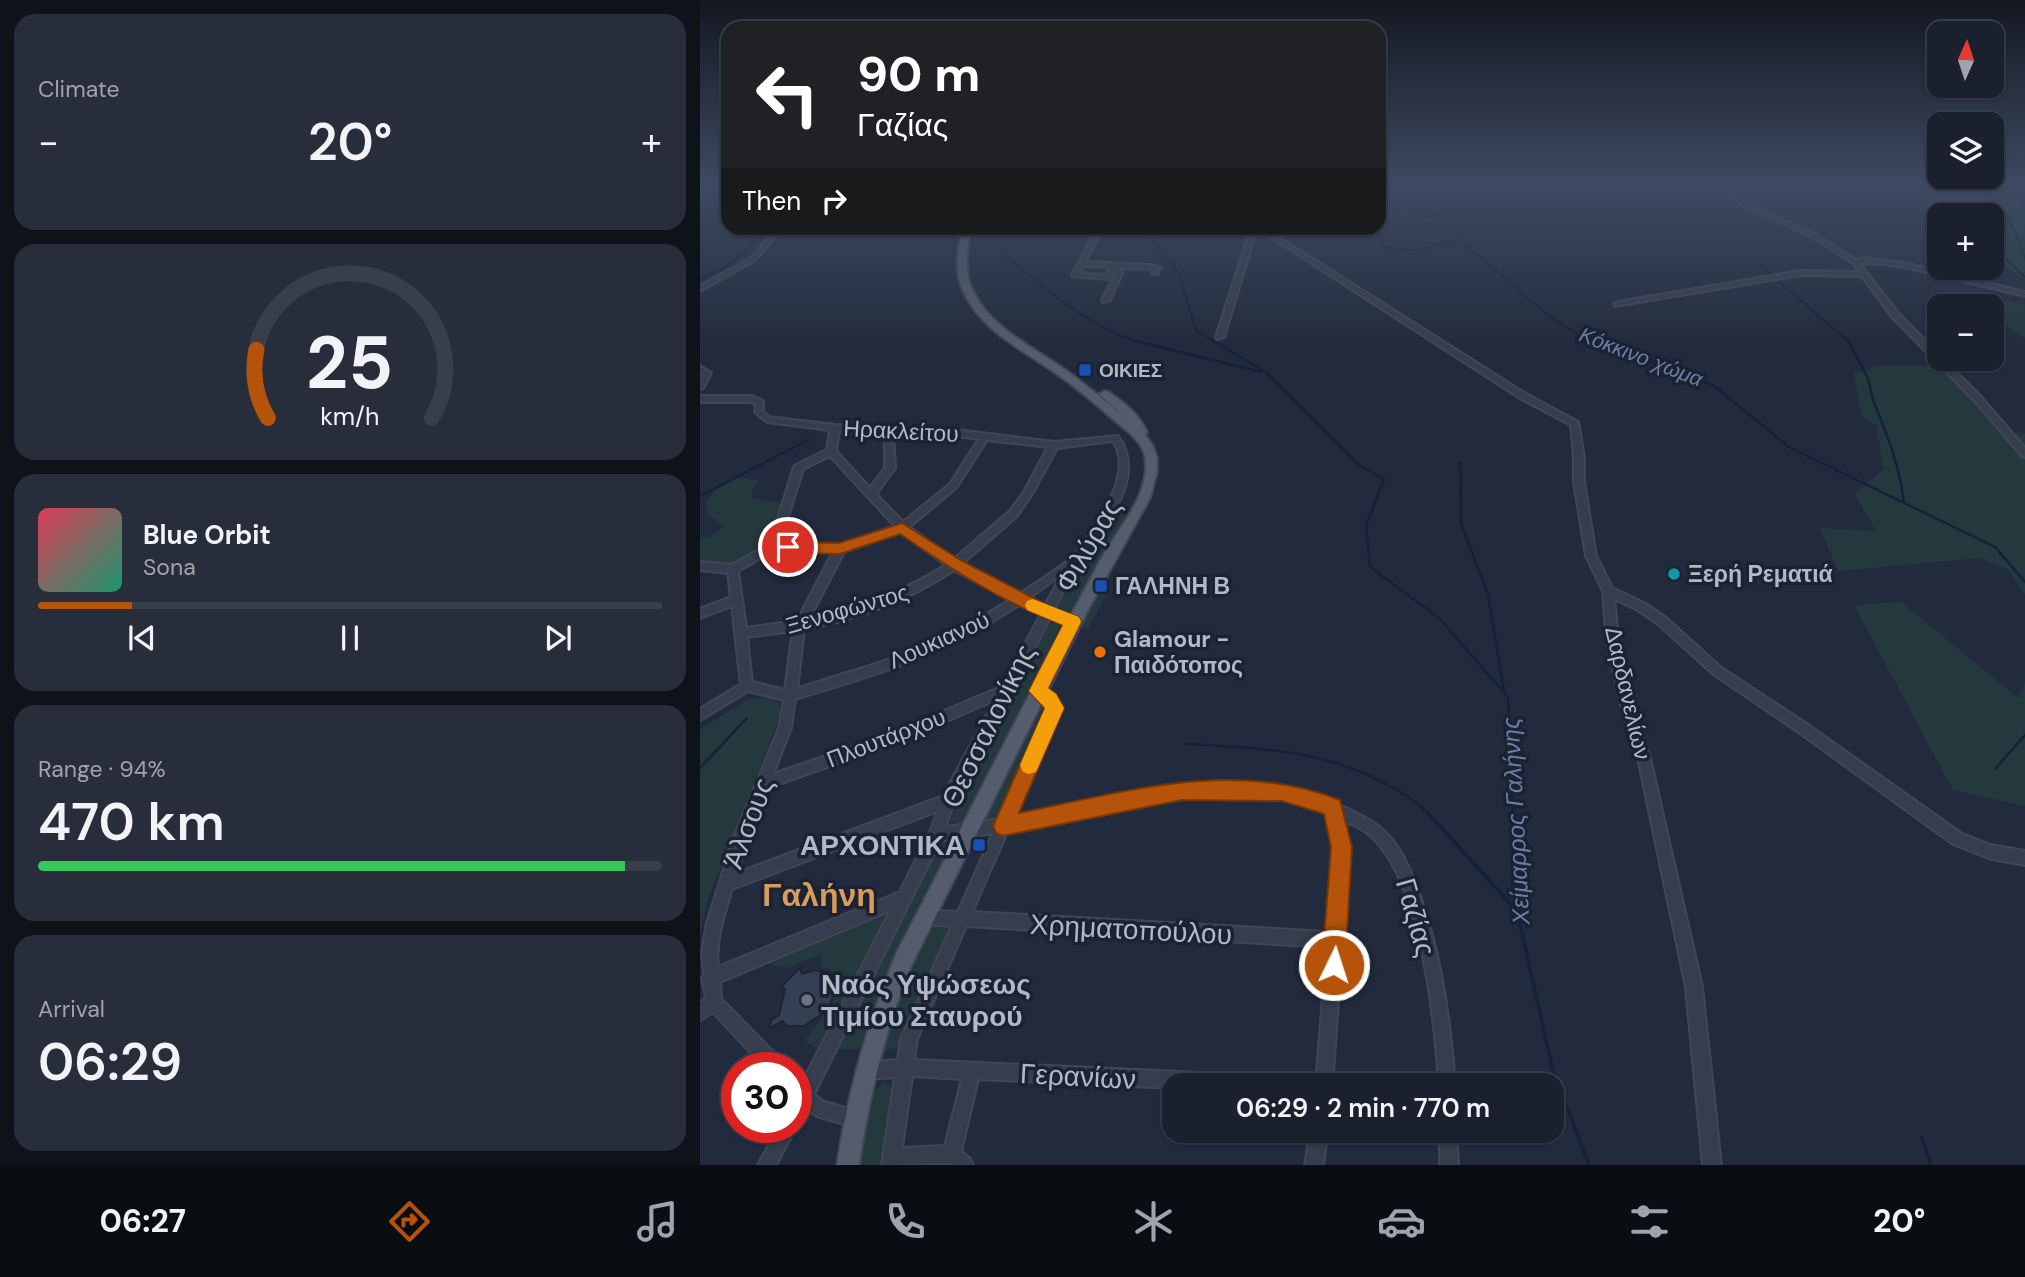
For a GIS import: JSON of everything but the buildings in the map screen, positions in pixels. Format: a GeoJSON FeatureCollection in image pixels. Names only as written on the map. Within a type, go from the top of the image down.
{"type":"FeatureCollection","features":[{"type":"Feature","properties":{"kind":"main road"},"geometry":{"type":"LineString","coordinates":[[966,238],[961,271],[977,308],[998,329],[1100,400],[1143,440]]}},
{"type":"Feature","properties":{"kind":"main road","name":"Θεσσαλονίκης"},"geometry":{"type":"LineString","coordinates":[[848,1165],[864,1071],[888,995],[1073,622],[1141,502],[1151,467],[1149,449],[1139,425],[1127,411],[1071,369],[1010,329],[986,307],[970,270],[969,255],[973,238]]}},
{"type":"Feature","properties":{"kind":"street"},"geometry":{"type":"LineString","coordinates":[[700,289],[753,259],[771,238]]}},
{"type":"Feature","properties":{"kind":"street"},"geometry":{"type":"LineString","coordinates":[[1095,238],[1074,275],[1108,277],[1119,265]]}},
{"type":"Feature","properties":{"kind":"street"},"geometry":{"type":"LineString","coordinates":[[1220,337],[1251,238]]}},
{"type":"Feature","properties":{"kind":"street","name":"Δαρδανελίων"},"geometry":{"type":"LineString","coordinates":[[1277,238],[1523,396],[1575,424],[1579,482],[1591,556],[1608,591],[1613,645],[1629,712],[1644,758],[1694,987],[1712,1165]]}},
{"type":"Feature","properties":{"kind":"street"},"geometry":{"type":"LineString","coordinates":[[1817,238],[1855,262],[1896,316],[1978,399],[2025,454]]}},
{"type":"Feature","properties":{"kind":"street"},"geometry":{"type":"LineString","coordinates":[[1855,262],[1867,259],[1926,268],[2025,294]]}},
{"type":"Feature","properties":{"kind":"street"},"geometry":{"type":"LineString","coordinates":[[1081,264],[1152,267],[1157,268],[1155,273]]}},
{"type":"Feature","properties":{"kind":"street"},"geometry":{"type":"LineString","coordinates":[[1106,300],[1119,265]]}},
{"type":"Feature","properties":{"kind":"street"},"geometry":{"type":"LineString","coordinates":[[1618,304],[1801,273],[1863,274]]}},
{"type":"Feature","properties":{"kind":"street"},"geometry":{"type":"LineString","coordinates":[[700,368],[707,376],[700,386]]}},
{"type":"Feature","properties":{"kind":"street","name":"Ηρακλείτου"},"geometry":{"type":"LineString","coordinates":[[700,399],[753,399],[760,402],[759,412],[767,419],[835,428],[957,433],[1054,444],[1115,439]]}},
{"type":"Feature","properties":{"kind":"street"},"geometry":{"type":"LineString","coordinates":[[831,452],[835,428]]}},
{"type":"Feature","properties":{"kind":"street"},"geometry":{"type":"LineString","coordinates":[[871,494],[890,468],[889,429]]}},
{"type":"Feature","properties":{"kind":"street"},"geometry":{"type":"LineString","coordinates":[[700,566],[733,569],[774,546],[840,549],[902,528],[953,486],[984,437]]}},
{"type":"Feature","properties":{"kind":"street","name":"Φιλύρας"},"geometry":{"type":"LineString","coordinates":[[812,1075],[936,835],[948,801],[1075,560],[1101,524],[1120,489],[1124,465],[1120,444],[1115,439]]}},
{"type":"Feature","properties":{"kind":"street","name":"Ξενοφώντος"},"geometry":{"type":"LineString","coordinates":[[743,633],[799,627],[884,603],[914,591],[956,565],[1019,507],[1054,444]]}},
{"type":"Feature","properties":{"kind":"street"},"geometry":{"type":"LineString","coordinates":[[831,452],[902,528],[956,565],[1020,599],[1073,622]]}},
{"type":"Feature","properties":{"kind":"street"},"geometry":{"type":"LineString","coordinates":[[774,546],[799,467],[831,452]]}},
{"type":"Feature","properties":{"kind":"street"},"geometry":{"type":"LineString","coordinates":[[799,627],[840,549]]}},
{"type":"Feature","properties":{"kind":"street","name":"Λουκιανού"},"geometry":{"type":"LineString","coordinates":[[790,696],[904,660],[933,648],[1020,599],[1075,560]]}},
{"type":"Feature","properties":{"kind":"street"},"geometry":{"type":"LineString","coordinates":[[733,569],[735,600],[743,633],[747,686]]}},
{"type":"Feature","properties":{"kind":"street"},"geometry":{"type":"LineString","coordinates":[[1608,591],[1650,613],[1716,670],[1958,839],[1991,852],[2025,858]]}},
{"type":"Feature","properties":{"kind":"street"},"geometry":{"type":"LineString","coordinates":[[700,614],[735,600]]}},
{"type":"Feature","properties":{"kind":"street","name":"Άλσους"},"geometry":{"type":"LineString","coordinates":[[713,1002],[709,952],[714,923],[741,837],[785,729],[799,627]]}},
{"type":"Feature","properties":{"kind":"street"},"geometry":{"type":"LineString","coordinates":[[700,715],[747,686],[790,696]]}},
{"type":"Feature","properties":{"kind":"street","name":"Πλουτάρχου"},"geometry":{"type":"LineString","coordinates":[[764,783],[892,739],[1007,689]]}},
{"type":"Feature","properties":{"kind":"street"},"geometry":{"type":"LineString","coordinates":[[972,1070],[958,1160],[892,1161],[909,1039],[1055,708],[1049,699],[1038,691]]}},
{"type":"Feature","properties":{"kind":"street","name":"Γαζίας"},"geometry":{"type":"LineString","coordinates":[[936,835],[1003,826],[1182,790],[1282,791],[1333,807],[1374,830],[1395,855],[1410,884],[1422,920],[1432,970],[1445,1073]]}},
{"type":"Feature","properties":{"kind":"street"},"geometry":{"type":"LineString","coordinates":[[726,884],[948,801]]}},
{"type":"Feature","properties":{"kind":"street"},"geometry":{"type":"LineString","coordinates":[[1325,1073],[1342,847],[1333,807]]}},
{"type":"Feature","properties":{"kind":"street"},"geometry":{"type":"LineString","coordinates":[[710,978],[904,897]]}},
{"type":"Feature","properties":{"kind":"street","name":"Χρηματοπούλου"},"geometry":{"type":"LineString","coordinates":[[926,917],[1335,940]]}},
{"type":"Feature","properties":{"kind":"street"},"geometry":{"type":"LineString","coordinates":[[700,1012],[713,1002],[761,1052]]}},
{"type":"Feature","properties":{"kind":"street","name":"Γερανίων"},"geometry":{"type":"LineString","coordinates":[[864,1071],[905,1068],[1162,1079]]}},
{"type":"Feature","properties":{"kind":"street"},"geometry":{"type":"LineString","coordinates":[[812,1106],[855,1119]]}},
{"type":"Feature","properties":{"kind":"street"},"geometry":{"type":"LineString","coordinates":[[767,1165],[779,1143]]}},
{"type":"Feature","properties":{"kind":"street"},"geometry":{"type":"LineString","coordinates":[[1314,1165],[1318,1143]]}},
{"type":"Feature","properties":{"kind":"street"},"geometry":{"type":"LineString","coordinates":[[1448,1143],[1449,1165]]}},
{"type":"Feature","properties":{"kind":"green space"},"geometry":{"type":"Polygon","coordinates":[[[2004,238],[2025,238],[2025,279],[2004,265],[2004,238]]]}},
{"type":"Feature","properties":{"kind":"green space"},"geometry":{"type":"Polygon","coordinates":[[[2007,300],[2025,305],[2025,338],[2004,322],[2004,304],[2007,300]]]}},
{"type":"Feature","properties":{"kind":"green space"},"geometry":{"type":"Polygon","coordinates":[[[1881,365],[1927,366],[1927,371],[1944,371],[2006,432],[2025,433],[2025,594],[2008,570],[1979,558],[1838,571],[1820,528],[1876,531],[1855,494],[1883,470],[1877,426],[1861,415],[1854,373],[1881,365]]]}},
{"type":"Feature","properties":{"kind":"green space"},"geometry":{"type":"Polygon","coordinates":[[[738,478],[759,480],[752,489],[751,498],[785,504],[778,538],[731,570],[700,565],[700,537],[708,538],[724,527],[708,514],[706,503],[715,490],[738,478]]]}},
{"type":"Feature","properties":{"kind":"green space"},"geometry":{"type":"Polygon","coordinates":[[[1114,513],[1128,515],[1069,614],[1057,610],[1078,566],[1114,513]]]}},
{"type":"Feature","properties":{"kind":"green space"},"geometry":{"type":"Polygon","coordinates":[[[1111,567],[1106,595],[1088,629],[1078,627],[1111,567]]]}},
{"type":"Feature","properties":{"kind":"green space"},"geometry":{"type":"Polygon","coordinates":[[[1901,602],[2018,698],[2025,682],[2025,806],[1953,790],[1854,605],[1901,602]]]}},
{"type":"Feature","properties":{"kind":"green space"},"geometry":{"type":"Polygon","coordinates":[[[1054,622],[1061,625],[1062,629],[967,822],[949,823],[1047,627],[1054,622]]]}},
{"type":"Feature","properties":{"kind":"green space"},"geometry":{"type":"Polygon","coordinates":[[[769,698],[779,703],[781,710],[709,897],[700,932],[700,730],[748,699],[769,698]]]}},
{"type":"Feature","properties":{"kind":"green space"},"geometry":{"type":"Polygon","coordinates":[[[1045,700],[1051,710],[1001,820],[982,821],[1039,702],[1045,700]]]}},
{"type":"Feature","properties":{"kind":"green space"},"geometry":{"type":"Polygon","coordinates":[[[950,838],[954,848],[863,1049],[833,1049],[936,844],[941,839],[950,838]]]}},
{"type":"Feature","properties":{"kind":"green space"},"geometry":{"type":"Polygon","coordinates":[[[882,913],[886,916],[817,1049],[805,1040],[832,1001],[836,973],[822,966],[821,954],[788,968],[769,965],[882,913]]]}},
{"type":"Feature","properties":{"kind":"green space"},"geometry":{"type":"Polygon","coordinates":[[[936,921],[947,923],[949,932],[946,944],[900,1048],[880,1050],[910,964],[926,933],[936,921]]]}},
{"type":"Feature","properties":{"kind":"green space"},"geometry":{"type":"Polygon","coordinates":[[[884,1082],[891,1084],[893,1095],[881,1165],[858,1165],[869,1101],[874,1091],[884,1082]]]}},
{"type":"Feature","properties":{"kind":"waterway"},"geometry":{"type":"LineString","coordinates":[[700,279],[728,266],[758,238]]}},
{"type":"Feature","properties":{"kind":"waterway"},"geometry":{"type":"LineString","coordinates":[[1005,248],[1006,238]]}},
{"type":"Feature","properties":{"kind":"waterway","name":"Χείμαρρος Γαλήνης"},"geometry":{"type":"LineString","coordinates":[[1151,238],[1178,272],[1196,330],[1215,342]]}},
{"type":"Feature","properties":{"kind":"waterway","name":"Κόκκινο χώμα"},"geometry":{"type":"LineString","coordinates":[[1380,238],[1384,248],[1418,250],[1457,240]]}},
{"type":"Feature","properties":{"kind":"waterway","name":"Κόκκινο χώμα"},"geometry":{"type":"LineString","coordinates":[[1459,238],[1540,309],[1576,333],[1594,341]]}},
{"type":"Feature","properties":{"kind":"waterway"},"geometry":{"type":"LineString","coordinates":[[2017,238],[2025,259]]}},
{"type":"Feature","properties":{"kind":"waterway","name":"Χείμαρρος Γαλήνης"},"geometry":{"type":"LineString","coordinates":[[1005,255],[1085,317],[1132,340]]}},
{"type":"Feature","properties":{"kind":"waterway"},"geometry":{"type":"LineString","coordinates":[[2004,257],[2025,277]]}},
{"type":"Feature","properties":{"kind":"waterway","name":"Κόκκινο χώμα"},"geometry":{"type":"LineString","coordinates":[[1761,266],[1849,342]]}},
{"type":"Feature","properties":{"kind":"waterway","name":"Χείμαρρος Γαλήνης"},"geometry":{"type":"LineString","coordinates":[[1132,340],[1262,372]]}},
{"type":"Feature","properties":{"kind":"waterway","name":"Χείμαρρος Γαλήνης"},"geometry":{"type":"LineString","coordinates":[[1132,340],[1138,342]]}},
{"type":"Feature","properties":{"kind":"waterway","name":"Χείμαρρος Γαλήνης"},"geometry":{"type":"LineString","coordinates":[[1212,340],[1267,373],[1359,465],[1384,479],[1366,526],[1370,567],[1439,618],[1508,697],[1513,815]]}},
{"type":"Feature","properties":{"kind":"waterway","name":"Κόκκινο χώμα"},"geometry":{"type":"LineString","coordinates":[[1848,340],[1868,379],[1896,465],[1904,503]]}},
{"type":"Feature","properties":{"kind":"waterway","name":"Κόκκινο χώμα"},"geometry":{"type":"LineString","coordinates":[[1594,341],[1713,385],[1789,447],[1904,503]]}},
{"type":"Feature","properties":{"kind":"waterway"},"geometry":{"type":"LineString","coordinates":[[700,496],[808,440]]}},
{"type":"Feature","properties":{"kind":"waterway"},"geometry":{"type":"LineString","coordinates":[[1460,463],[1461,524],[1488,594],[1504,691]]}},
{"type":"Feature","properties":{"kind":"waterway","name":"Κόκκινο χώμα"},"geometry":{"type":"LineString","coordinates":[[1904,503],[1995,547],[2025,582]]}},
{"type":"Feature","properties":{"kind":"waterway"},"geometry":{"type":"LineString","coordinates":[[700,768],[747,718]]}},
{"type":"Feature","properties":{"kind":"waterway","name":"Κόκκινο χώμα"},"geometry":{"type":"LineString","coordinates":[[1995,769],[2025,735]]}},
{"type":"Feature","properties":{"kind":"waterway"},"geometry":{"type":"LineString","coordinates":[[1186,744],[1289,752],[1338,764],[1362,772],[1398,791],[1415,801],[1429,814]]}},
{"type":"Feature","properties":{"kind":"waterway","name":"Χείμαρρος Γαλήνης"},"geometry":{"type":"LineString","coordinates":[[1513,813],[1517,911],[1553,1071],[1589,1165]]}},
{"type":"Feature","properties":{"kind":"waterway"},"geometry":{"type":"LineString","coordinates":[[1429,814],[1516,910]]}},
{"type":"Feature","properties":{"kind":"waterway"},"geometry":{"type":"LineString","coordinates":[[1922,1138],[1931,1165]]}},
{"type":"Feature","properties":{"kind":"slow traffic"},"geometry":{"type":"LineString","coordinates":[[1029,765],[1055,708],[1049,699],[1038,691],[1073,622],[1033,605]]}},
{"type":"Feature","properties":{"kind":"place","name":"ΟΙΚΙΕΣ"},"geometry":{"type":"Point","coordinates":[1085,370]}},
{"type":"Feature","properties":{"kind":"place","name":"Ξερή Ρεματιά"},"geometry":{"type":"Point","coordinates":[1674,574]}},
{"type":"Feature","properties":{"kind":"place","name":"ΓΑΛΗΝΗ Β"},"geometry":{"type":"Point","coordinates":[1101,586]}},
{"type":"Feature","properties":{"kind":"place","name":"Glamour - Παιδότοπος"},"geometry":{"type":"Point","coordinates":[1100,652]}},
{"type":"Feature","properties":{"kind":"place","name":"ΑΡΧΟΝΤΙΚΑ"},"geometry":{"type":"Point","coordinates":[979,845]}},
{"type":"Feature","properties":{"kind":"place","name":"Ναός Υψώσεως Τιμίου Σταυρού"},"geometry":{"type":"Point","coordinates":[807,1000]}},
{"type":"Feature","properties":{"kind":"district","name":"Γαλήνη"},"geometry":{"type":"Point","coordinates":[819,895]}},
{"type":"Feature","properties":{"kind":"route"},"geometry":{"type":"LineString","coordinates":[[788,547],[840,549],[864,538],[902,528],[956,565],[1020,599],[1073,622],[1038,691],[1049,699],[1055,708],[1003,826],[1182,790],[1282,791],[1315,799],[1333,807],[1342,847],[1334,965]]}}]}
